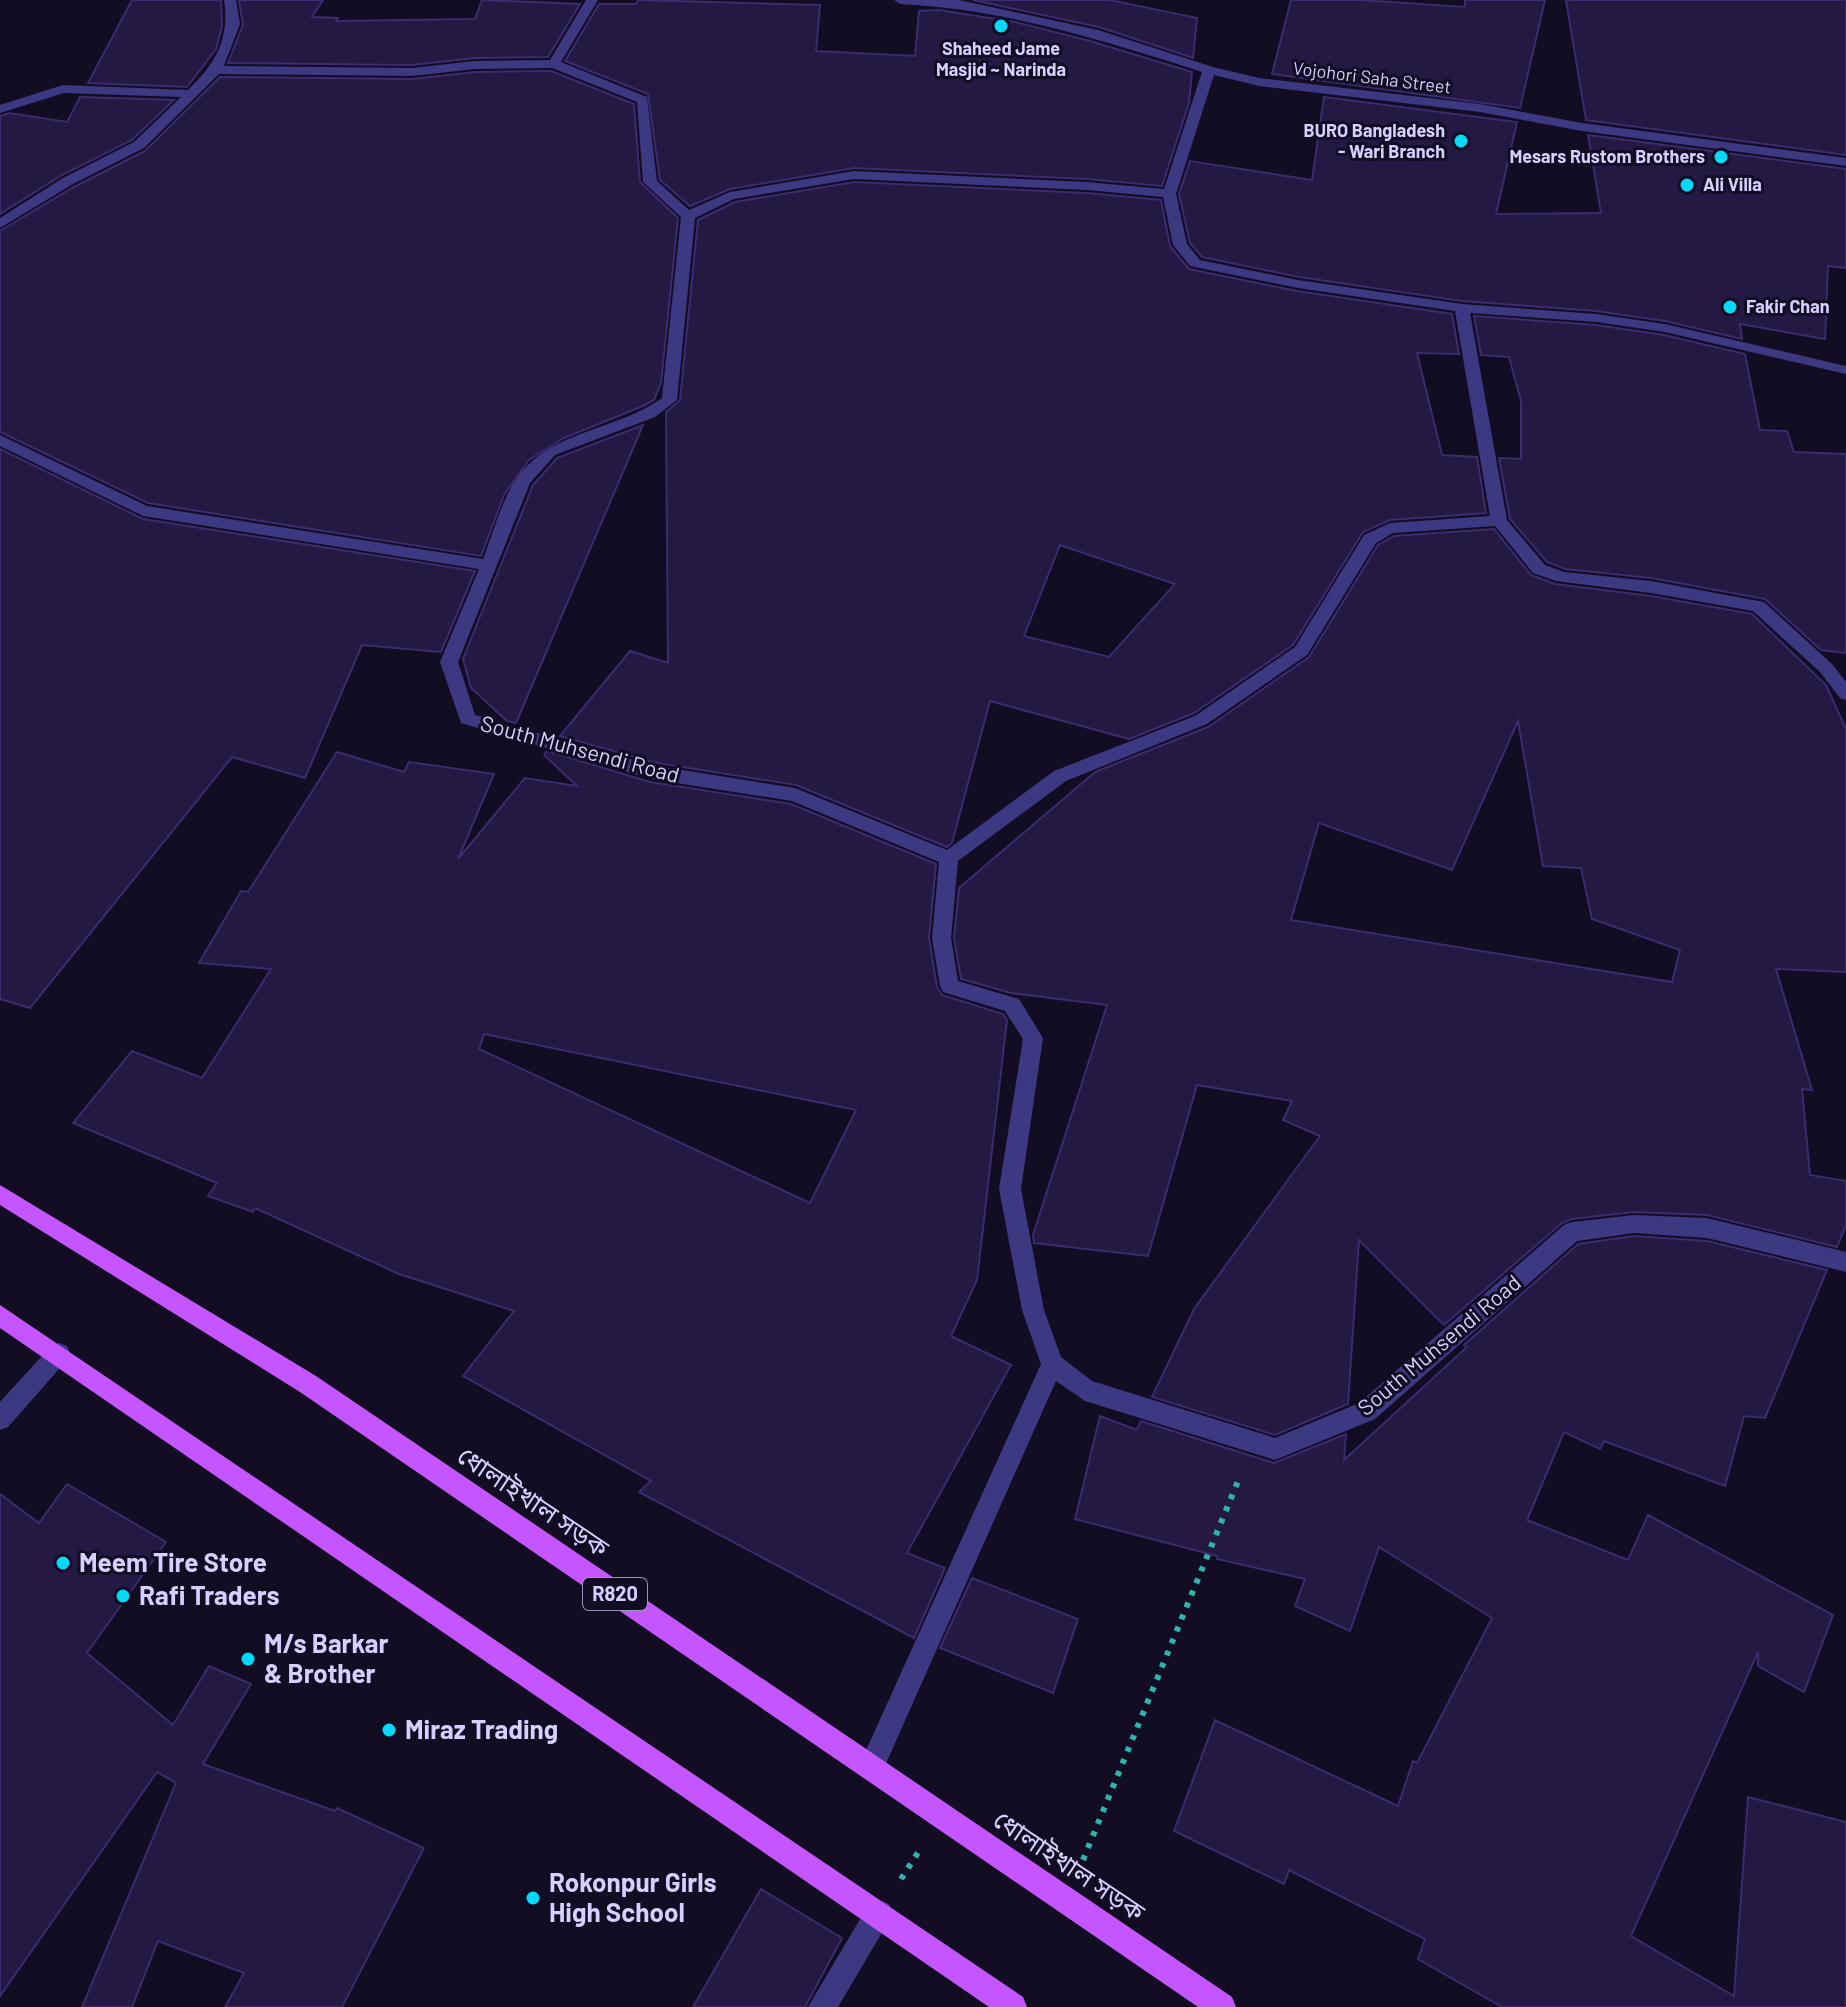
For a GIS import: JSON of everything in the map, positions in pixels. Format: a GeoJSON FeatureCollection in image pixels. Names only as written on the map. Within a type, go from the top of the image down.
{"type":"FeatureCollection","features":[{"type":"Feature","properties":{"kind":"main road","name":"ধোলাইখাল সড়ক"},"geometry":{"type":"LineString","coordinates":[[0,1194],[308,1384],[1222,2007]]}},
{"type":"Feature","properties":{"kind":"main road"},"geometry":{"type":"LineString","coordinates":[[0,1315],[1013,2007]]}},
{"type":"Feature","properties":{"kind":"street"},"geometry":{"type":"LineString","coordinates":[[0,224],[68,181],[139,145],[216,70],[234,24],[230,0]]}},
{"type":"Feature","properties":{"kind":"street"},"geometry":{"type":"LineString","coordinates":[[554,64],[592,0]]}},
{"type":"Feature","properties":{"kind":"street","name":"Vojohori Saha Street"},"geometry":{"type":"LineString","coordinates":[[900,0],[956,3],[1094,33],[1209,70],[1259,82],[1480,108],[1582,127],[1846,162]]}},
{"type":"Feature","properties":{"kind":"street"},"geometry":{"type":"LineString","coordinates":[[216,70],[412,72],[475,65],[554,64],[643,100],[650,182],[688,216]]}},
{"type":"Feature","properties":{"kind":"street"},"geometry":{"type":"LineString","coordinates":[[1209,70],[1169,194],[1180,245],[1195,263],[1298,284],[1462,308],[1596,318],[1665,328],[1846,370]]}},
{"type":"Feature","properties":{"kind":"street"},"geometry":{"type":"LineString","coordinates":[[0,109],[63,89],[189,94]]}},
{"type":"Feature","properties":{"kind":"street"},"geometry":{"type":"LineString","coordinates":[[688,216],[730,196],[854,175],[1087,186],[1169,194]]}},
{"type":"Feature","properties":{"kind":"street"},"geometry":{"type":"LineString","coordinates":[[0,440],[143,511],[488,565],[523,481],[550,452],[650,414],[669,400],[688,216]]}},
{"type":"Feature","properties":{"kind":"street"},"geometry":{"type":"LineString","coordinates":[[1462,308],[1499,521],[1539,569],[1758,606],[1826,668],[1846,694]]}},
{"type":"Feature","properties":{"kind":"street"},"geometry":{"type":"LineString","coordinates":[[871,1768],[1052,1364],[1033,1310],[1010,1189],[1033,1038],[1012,1005],[950,986],[942,963],[939,933],[949,858],[1060,776],[1201,720],[1301,651],[1370,539],[1390,528],[1499,521]]}},
{"type":"Feature","properties":{"kind":"street","name":"South Muhsendi Road"},"geometry":{"type":"LineString","coordinates":[[488,565],[449,662],[467,719],[651,772],[795,795],[949,858]]}},
{"type":"Feature","properties":{"kind":"street","name":"South Muhsendi Road"},"geometry":{"type":"LineString","coordinates":[[1052,1364],[1085,1390],[1275,1449],[1367,1411],[1572,1232],[1634,1224],[1707,1228],[1846,1262]]}},
{"type":"Feature","properties":{"kind":"street"},"geometry":{"type":"LineString","coordinates":[[0,1419],[59,1353]]}},
{"type":"Feature","properties":{"kind":"street"},"geometry":{"type":"LineString","coordinates":[[822,2007],[879,1914]]}},
{"type":"Feature","properties":{"kind":"path"},"geometry":{"type":"LineString","coordinates":[[1066,1901],[1254,1443]]}},
{"type":"Feature","properties":{"kind":"path"},"geometry":{"type":"LineString","coordinates":[[879,1914],[941,1816]]}},
{"type":"Feature","properties":{"kind":"building"},"geometry":{"type":"Polygon","coordinates":[[[132,0],[221,0],[222,26],[216,49],[187,87],[88,83],[132,0]]]}},
{"type":"Feature","properties":{"kind":"building"},"geometry":{"type":"Polygon","coordinates":[[[239,0],[323,0],[312,17],[338,18],[336,21],[475,19],[482,0],[580,4],[548,57],[475,58],[412,65],[228,63],[243,25],[239,0]]]}},
{"type":"Feature","properties":{"kind":"building"},"geometry":{"type":"Polygon","coordinates":[[[638,0],[820,5],[816,51],[915,56],[919,11],[939,10],[1015,22],[1192,72],[1189,103],[1162,186],[1087,179],[854,168],[730,189],[690,206],[660,180],[648,94],[565,61],[599,4],[636,4],[638,0]]]}},
{"type":"Feature","properties":{"kind":"building"},"geometry":{"type":"Polygon","coordinates":[[[973,0],[1110,0],[1197,18],[1193,58],[1099,27],[973,0]]]}},
{"type":"Feature","properties":{"kind":"building"},"geometry":{"type":"Polygon","coordinates":[[[1291,0],[1360,0],[1465,7],[1465,0],[1545,0],[1520,108],[1272,74],[1291,0]]]}},
{"type":"Feature","properties":{"kind":"building"},"geometry":{"type":"Polygon","coordinates":[[[1566,0],[1846,0],[1846,155],[1586,120],[1566,0]]]}},
{"type":"Feature","properties":{"kind":"building"},"geometry":{"type":"Polygon","coordinates":[[[551,71],[634,104],[640,182],[678,218],[661,383],[654,400],[564,438],[529,460],[504,495],[481,556],[148,503],[0,432],[0,231],[74,187],[145,151],[220,77],[412,79],[475,72],[551,71]]]}},
{"type":"Feature","properties":{"kind":"building"},"geometry":{"type":"Polygon","coordinates":[[[80,97],[174,100],[132,140],[62,175],[0,214],[0,116],[9,113],[67,122],[80,97]]]}},
{"type":"Feature","properties":{"kind":"building"},"geometry":{"type":"Polygon","coordinates":[[[1324,97],[1517,122],[1496,214],[1601,213],[1588,135],[1846,169],[1846,268],[1828,266],[1825,339],[1740,324],[1742,339],[1665,321],[1596,311],[1462,301],[1299,277],[1202,257],[1190,243],[1179,194],[1190,161],[1312,180],[1324,97]]]}},
{"type":"Feature","properties":{"kind":"building"},"geometry":{"type":"Polygon","coordinates":[[[854,182],[1087,193],[1161,200],[1170,246],[1189,269],[1297,291],[1452,314],[1459,354],[1417,353],[1442,455],[1477,457],[1486,513],[1390,520],[1363,532],[1293,645],[1194,713],[1129,739],[990,701],[952,843],[947,847],[796,785],[652,762],[560,736],[630,651],[668,663],[666,412],[680,400],[698,220],[735,202],[854,182]],[[1060,545],[1024,636],[1109,657],[1175,584],[1060,545]]]}},
{"type":"Feature","properties":{"kind":"building"},"geometry":{"type":"Polygon","coordinates":[[[1474,316],[1596,325],[1664,335],[1745,354],[1760,430],[1787,431],[1794,452],[1846,454],[1846,653],[1821,650],[1765,599],[1651,578],[1565,569],[1547,562],[1510,519],[1499,458],[1521,459],[1521,401],[1509,357],[1481,355],[1474,316]]]}},
{"type":"Feature","properties":{"kind":"building"},"geometry":{"type":"Polygon","coordinates":[[[643,425],[516,723],[507,721],[471,688],[463,659],[533,485],[557,458],[643,425]]]}},
{"type":"Feature","properties":{"kind":"building"},"geometry":{"type":"Polygon","coordinates":[[[0,449],[143,519],[475,571],[441,652],[362,645],[305,778],[232,757],[30,1008],[0,999],[0,449]]]}},
{"type":"Feature","properties":{"kind":"building"},"geometry":{"type":"Polygon","coordinates":[[[1494,529],[1531,575],[1555,584],[1651,596],[1752,614],[1826,685],[1846,729],[1846,972],[1776,969],[1812,1090],[1802,1089],[1810,1175],[1846,1181],[1846,1225],[1837,1247],[1707,1215],[1634,1212],[1572,1219],[1562,1223],[1444,1325],[1359,1240],[1348,1404],[1275,1435],[1152,1397],[1194,1309],[1320,1136],[1283,1120],[1292,1101],[1197,1085],[1148,1256],[1034,1243],[1033,1235],[1107,1005],[1011,993],[961,979],[954,938],[959,888],[1095,772],[1208,727],[1309,657],[1378,545],[1394,536],[1494,529]],[[1518,721],[1452,870],[1319,823],[1291,920],[1672,982],[1680,950],[1592,919],[1581,868],[1543,866],[1518,721]]]}},
{"type":"Feature","properties":{"kind":"building"},"geometry":{"type":"Polygon","coordinates":[[[547,751],[650,782],[791,804],[936,864],[929,938],[937,987],[942,995],[1003,1014],[1007,1020],[977,1280],[951,1336],[1011,1365],[907,1553],[945,1568],[914,1638],[639,1492],[651,1481],[463,1376],[514,1311],[399,1274],[255,1208],[253,1212],[208,1196],[217,1183],[73,1123],[132,1051],[202,1078],[271,969],[199,963],[241,891],[248,892],[337,752],[404,772],[409,762],[494,774],[458,859],[525,778],[577,786],[544,755],[547,751]],[[484,1034],[479,1049],[810,1203],[856,1110],[484,1034]]]}},
{"type":"Feature","properties":{"kind":"building"},"geometry":{"type":"Polygon","coordinates":[[[1634,1236],[1707,1241],[1827,1270],[1765,1418],[1744,1416],[1725,1486],[1604,1441],[1600,1449],[1564,1432],[1527,1520],[1628,1560],[1648,1515],[1833,1615],[1804,1692],[1758,1666],[1758,1652],[1631,1936],[1734,1996],[1748,1797],[1846,1822],[1846,2007],[1502,2007],[1418,1959],[1425,1939],[1289,1870],[1284,1884],[1174,1831],[1215,1720],[1398,1806],[1413,1761],[1417,1763],[1492,1618],[1379,1547],[1350,1631],[1295,1606],[1305,1579],[1217,1559],[1217,1556],[1075,1519],[1100,1416],[1137,1430],[1141,1421],[1274,1463],[1346,1434],[1344,1460],[1467,1347],[1464,1345],[1578,1244],[1634,1236]]]}},
{"type":"Feature","properties":{"kind":"building"},"geometry":{"type":"Polygon","coordinates":[[[67,1484],[166,1542],[87,1653],[173,1725],[209,1666],[251,1684],[203,1764],[335,1811],[337,1808],[424,1848],[342,2007],[225,2007],[244,1973],[158,1941],[132,2007],[82,2007],[176,1783],[157,1772],[0,1996],[0,1494],[39,1523],[67,1484]]]}},
{"type":"Feature","properties":{"kind":"building"},"geometry":{"type":"Polygon","coordinates":[[[972,1578],[1078,1619],[1053,1693],[940,1648],[972,1578]]]}},
{"type":"Feature","properties":{"kind":"building"},"geometry":{"type":"Polygon","coordinates":[[[761,1889],[842,1938],[805,2007],[693,2007],[761,1889]]]}},
{"type":"Feature","properties":{"kind":"place","name":"Shaheed Jame Masjid ~ Narinda"},"geometry":{"type":"Point","coordinates":[1001,26]}},
{"type":"Feature","properties":{"kind":"place","name":"BURO Bangladesh - Wari Branch"},"geometry":{"type":"Point","coordinates":[1461,141]}},
{"type":"Feature","properties":{"kind":"place","name":"Mesars Rustom Brothers"},"geometry":{"type":"Point","coordinates":[1721,157]}},
{"type":"Feature","properties":{"kind":"place","name":"Ali Villa"},"geometry":{"type":"Point","coordinates":[1687,185]}},
{"type":"Feature","properties":{"kind":"place","name":"Fakir Chan"},"geometry":{"type":"Point","coordinates":[1730,307]}},
{"type":"Feature","properties":{"kind":"place","name":"Meem Tire Store"},"geometry":{"type":"Point","coordinates":[63,1563]}},
{"type":"Feature","properties":{"kind":"place","name":"Rafi Traders"},"geometry":{"type":"Point","coordinates":[123,1596]}},
{"type":"Feature","properties":{"kind":"place","name":"M/s Barkar & Brother"},"geometry":{"type":"Point","coordinates":[248,1659]}},
{"type":"Feature","properties":{"kind":"place","name":"Miraz Trading"},"geometry":{"type":"Point","coordinates":[389,1730]}},
{"type":"Feature","properties":{"kind":"place","name":"Rokonpur Girls High School"},"geometry":{"type":"Point","coordinates":[533,1898]}}]}
